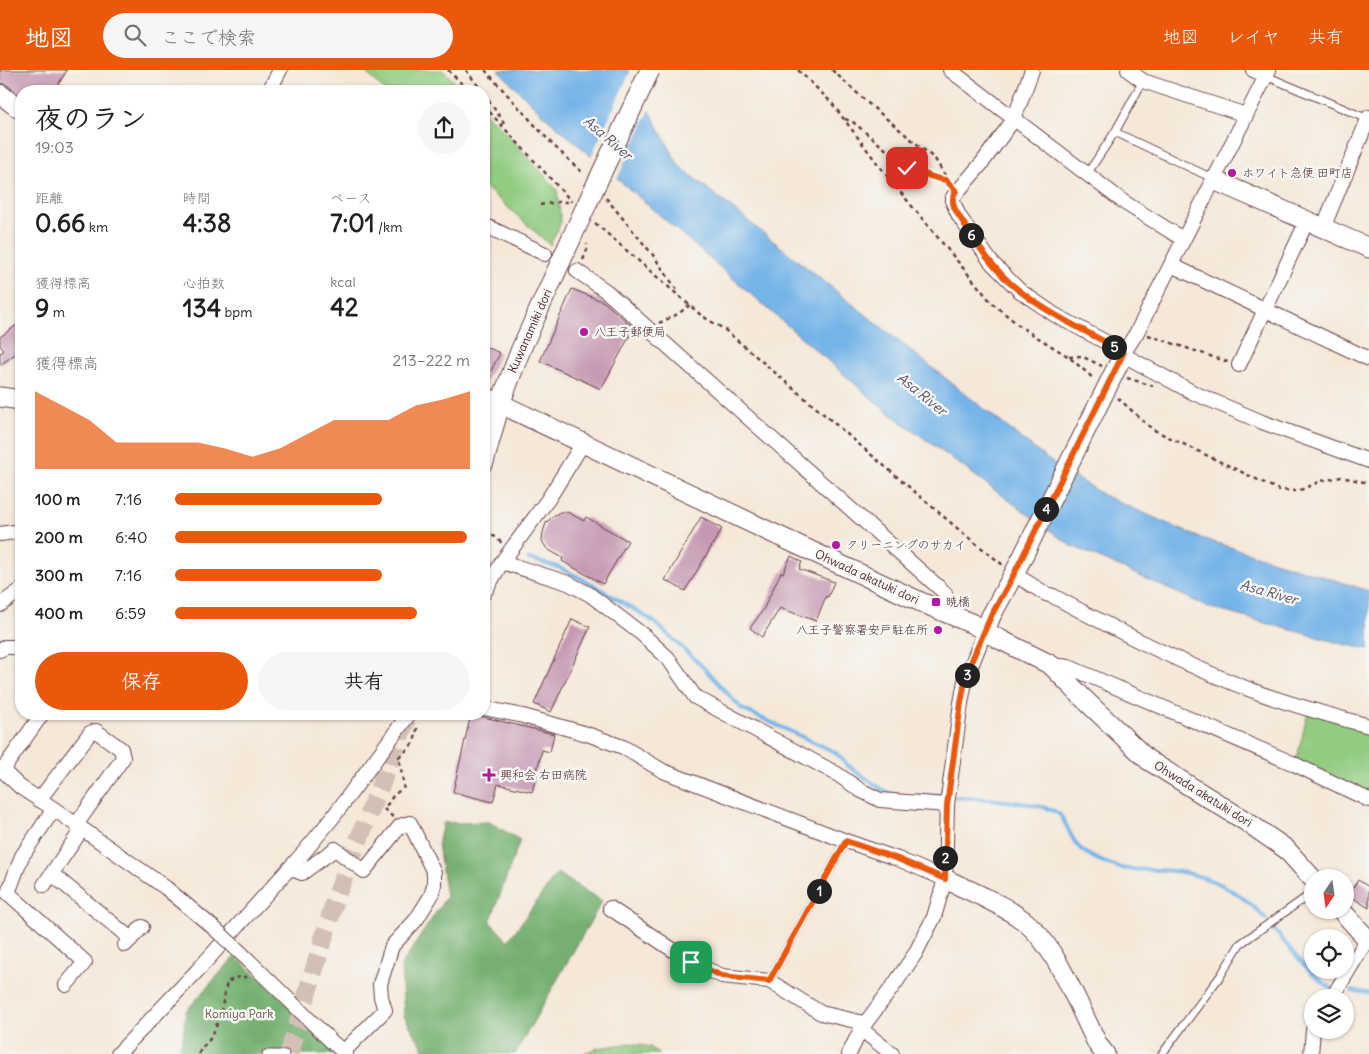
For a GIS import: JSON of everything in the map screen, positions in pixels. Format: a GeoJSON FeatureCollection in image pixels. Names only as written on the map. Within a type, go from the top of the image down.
{"type":"FeatureCollection","features":[{"type":"Feature","properties":{"kind":"street"},"geometry":{"type":"LineString","coordinates":[[273,85],[280,70]]}},
{"type":"Feature","properties":{"kind":"street","name":"Kuwanamiki dori"},"geometry":{"type":"LineString","coordinates":[[490,416],[492,400],[521,349],[587,200],[650,70]]}},
{"type":"Feature","properties":{"kind":"street"},"geometry":{"type":"LineString","coordinates":[[950,70],[1125,203],[1184,239]]}},
{"type":"Feature","properties":{"kind":"street"},"geometry":{"type":"LineString","coordinates":[[1032,70],[1014,119],[953,197],[953,202],[959,216],[991,262],[1010,282],[1055,315],[1115,347],[1121,358],[1229,409],[1307,440],[1369,461]]}},
{"type":"Feature","properties":{"kind":"street"},"geometry":{"type":"LineString","coordinates":[[1128,70],[1143,81],[1246,115]]}},
{"type":"Feature","properties":{"kind":"street"},"geometry":{"type":"LineString","coordinates":[[849,1054],[862,1026],[915,954],[934,917],[945,879],[947,805],[965,681],[991,616],[1012,569],[1121,358],[1137,332],[1214,180],[1246,115],[1263,72]]}},
{"type":"Feature","properties":{"kind":"street"},"geometry":{"type":"LineString","coordinates":[[0,94],[15,105]]}},
{"type":"Feature","properties":{"kind":"street"},"geometry":{"type":"LineString","coordinates":[[1239,365],[1266,311],[1315,224],[1368,118]]}},
{"type":"Feature","properties":{"kind":"street"},"geometry":{"type":"LineString","coordinates":[[1214,180],[1369,248]]}},
{"type":"Feature","properties":{"kind":"street"},"geometry":{"type":"LineString","coordinates":[[490,228],[545,254]]}},
{"type":"Feature","properties":{"kind":"street"},"geometry":{"type":"LineString","coordinates":[[1171,265],[1369,359]]}},
{"type":"Feature","properties":{"kind":"street"},"geometry":{"type":"LineString","coordinates":[[579,268],[647,326],[945,593],[947,602],[944,610]]}},
{"type":"Feature","properties":{"kind":"street"},"geometry":{"type":"LineString","coordinates":[[0,397],[15,399]]}},
{"type":"Feature","properties":{"kind":"street","name":"Ohwada akatuki dori"},"geometry":{"type":"LineString","coordinates":[[492,400],[915,599],[944,610],[1051,665],[1148,760],[1279,844],[1304,869]]}},
{"type":"Feature","properties":{"kind":"street"},"geometry":{"type":"LineString","coordinates":[[490,583],[502,562],[549,498],[583,443]]}},
{"type":"Feature","properties":{"kind":"street"},"geometry":{"type":"LineString","coordinates":[[0,534],[15,532]]}},
{"type":"Feature","properties":{"kind":"street"},"geometry":{"type":"LineString","coordinates":[[502,562],[568,583],[589,594],[643,635],[668,658],[695,697],[838,774],[860,790],[880,800],[947,805]]}},
{"type":"Feature","properties":{"kind":"street"},"geometry":{"type":"LineString","coordinates":[[1012,569],[1046,594],[1190,665],[1280,700],[1369,726]]}},
{"type":"Feature","properties":{"kind":"street"},"geometry":{"type":"LineString","coordinates":[[0,605],[15,594]]}},
{"type":"Feature","properties":{"kind":"street"},"geometry":{"type":"LineString","coordinates":[[0,650],[5,647],[15,647]]}},
{"type":"Feature","properties":{"kind":"street"},"geometry":{"type":"LineString","coordinates":[[1051,665],[1069,667],[1292,763],[1369,800]]}},
{"type":"Feature","properties":{"kind":"street"},"geometry":{"type":"LineString","coordinates":[[490,709],[523,716],[623,747],[663,771],[898,859],[945,879],[1021,918],[1041,938],[1060,968],[1104,1054]]}},
{"type":"Feature","properties":{"kind":"street"},"geometry":{"type":"LineString","coordinates":[[38,720],[1,770],[20,787],[166,888],[241,953],[344,1053],[385,1010],[380,984],[392,946],[416,920],[431,896],[434,873],[410,823],[400,826],[364,871],[335,849],[302,873],[290,868]]}},
{"type":"Feature","properties":{"kind":"street"},"geometry":{"type":"LineString","coordinates":[[118,1054],[197,971],[290,868],[412,720]]}},
{"type":"Feature","properties":{"kind":"street"},"geometry":{"type":"LineString","coordinates":[[39,800],[90,733],[96,731],[121,749],[123,758],[48,880],[128,942],[142,927]]}},
{"type":"Feature","properties":{"kind":"street"},"geometry":{"type":"LineString","coordinates":[[54,809],[22,856],[4,890],[85,962],[66,985]]}},
{"type":"Feature","properties":{"kind":"street"},"geometry":{"type":"LineString","coordinates":[[610,908],[691,962],[722,976],[769,981],[821,1013],[862,1026],[892,1054]]}},
{"type":"Feature","properties":{"kind":"street"},"geometry":{"type":"LineString","coordinates":[[1337,989],[1368,939],[1349,919]]}},
{"type":"Feature","properties":{"kind":"street"},"geometry":{"type":"LineString","coordinates":[[1311,1054],[1312,1039]]}},
{"type":"Feature","properties":{"kind":"lane"},"geometry":{"type":"LineString","coordinates":[[1263,72],[1368,118]]}},
{"type":"Feature","properties":{"kind":"lane"},"geometry":{"type":"LineString","coordinates":[[1087,174],[1115,132],[1143,81]]}},
{"type":"Feature","properties":{"kind":"lane"},"geometry":{"type":"LineString","coordinates":[[1115,132],[1214,180]]}},
{"type":"Feature","properties":{"kind":"lane"},"geometry":{"type":"LineString","coordinates":[[769,981],[846,841]]}},
{"type":"Feature","properties":{"kind":"lane"},"geometry":{"type":"LineString","coordinates":[[1162,1054],[1221,975],[1240,944],[1304,899]]}},
{"type":"Feature","properties":{"kind":"lane"},"geometry":{"type":"LineString","coordinates":[[266,1054],[285,1054]]}},
{"type":"Feature","properties":{"kind":"path"},"geometry":{"type":"LineString","coordinates":[[448,70],[463,85]]}},
{"type":"Feature","properties":{"kind":"path"},"geometry":{"type":"LineString","coordinates":[[466,70],[477,85]]}},
{"type":"Feature","properties":{"kind":"path"},"geometry":{"type":"LineString","coordinates":[[485,70],[552,144],[589,180]]}},
{"type":"Feature","properties":{"kind":"path"},"geometry":{"type":"LineString","coordinates":[[832,70],[868,104],[934,158],[946,180],[956,191]]}},
{"type":"Feature","properties":{"kind":"path"},"geometry":{"type":"LineString","coordinates":[[490,103],[503,121],[504,127]]}},
{"type":"Feature","properties":{"kind":"path"},"geometry":{"type":"LineString","coordinates":[[490,112],[504,127],[587,200],[653,255],[674,288],[702,316],[724,329],[964,534],[1012,569]]}},
{"type":"Feature","properties":{"kind":"path"},"geometry":{"type":"LineString","coordinates":[[844,119],[853,122],[907,168],[946,180]]}},
{"type":"Feature","properties":{"kind":"path"},"geometry":{"type":"LineString","coordinates":[[540,205],[587,200]]}},
{"type":"Feature","properties":{"kind":"path"},"geometry":{"type":"LineString","coordinates":[[595,223],[684,299]]}},
{"type":"Feature","properties":{"kind":"path"},"geometry":{"type":"LineString","coordinates":[[579,268],[587,250],[586,242]]}},
{"type":"Feature","properties":{"kind":"path"},"geometry":{"type":"LineString","coordinates":[[647,326],[678,314],[690,305]]}},
{"type":"Feature","properties":{"kind":"path"},"geometry":{"type":"LineString","coordinates":[[1137,332],[1239,365]]}},
{"type":"Feature","properties":{"kind":"path"},"geometry":{"type":"LineString","coordinates":[[490,536],[494,536],[510,551]]}},
{"type":"Feature","properties":{"kind":"path"},"geometry":{"type":"LineString","coordinates":[[404,825],[384,808],[393,796],[404,787],[399,757],[413,744],[416,738],[414,720]]}},
{"type":"Feature","properties":{"kind":"path"},"geometry":{"type":"LineString","coordinates":[[199,1054],[201,1048],[212,1037],[218,1022],[227,982],[241,976],[256,981]]}},
{"type":"Feature","properties":{"kind":"green space"},"geometry":{"type":"Polygon","coordinates":[[[363,70],[443,70],[458,85],[379,85],[363,70]]]}},
{"type":"Feature","properties":{"kind":"green space"},"geometry":{"type":"Polygon","coordinates":[[[490,117],[557,190],[561,222],[550,245],[490,191],[490,117]]]}},
{"type":"Feature","properties":{"kind":"green space"},"geometry":{"type":"Polygon","coordinates":[[[1308,712],[1369,729],[1369,795],[1296,762],[1308,712]]]}},
{"type":"Feature","properties":{"kind":"green space"},"geometry":{"type":"Polygon","coordinates":[[[489,822],[520,840],[490,922],[508,941],[557,873],[602,901],[515,1054],[427,1054],[404,1016],[401,966],[446,897],[438,844],[443,823],[489,822]]]}},
{"type":"Feature","properties":{"kind":"green space","name":"Komiya Park"},"geometry":{"type":"Polygon","coordinates":[[[235,956],[342,1054],[177,1054],[183,1038],[186,1011],[235,956]]]}},
{"type":"Feature","properties":{"kind":"green space"},"geometry":{"type":"Polygon","coordinates":[[[631,1043],[650,1047],[659,1054],[581,1054],[598,1048],[631,1043]]]}},
{"type":"Feature","properties":{"kind":"water","name":"Asa River"},"geometry":{"type":"Polygon","coordinates":[[[498,70],[628,70],[679,166],[1047,459],[1103,495],[1198,537],[1369,591],[1369,649],[1343,644],[1211,608],[1070,545],[884,409],[539,111],[498,70]]]}},
{"type":"Feature","properties":{"kind":"pier"},"geometry":{"type":"Polygon","coordinates":[[[631,70],[651,107],[616,181],[590,159],[631,70]]]}},
{"type":"Feature","properties":{"kind":"building"},"geometry":{"type":"Polygon","coordinates":[[[0,70],[67,70],[58,85],[15,85],[15,91],[7,85],[0,83],[0,70]]]}},
{"type":"Feature","properties":{"kind":"building"},"geometry":{"type":"Polygon","coordinates":[[[572,289],[604,302],[634,328],[601,389],[540,361],[572,289]]]}},
{"type":"Feature","properties":{"kind":"building"},"geometry":{"type":"Polygon","coordinates":[[[15,326],[15,354],[0,365],[0,353],[4,351],[0,345],[0,337],[15,326]]]}},
{"type":"Feature","properties":{"kind":"building"},"geometry":{"type":"Polygon","coordinates":[[[490,349],[500,353],[490,373],[490,349]]]}},
{"type":"Feature","properties":{"kind":"building"},"geometry":{"type":"Polygon","coordinates":[[[560,512],[567,512],[584,521],[586,517],[628,541],[603,584],[562,561],[563,558],[547,549],[542,541],[546,523],[560,512]]]}},
{"type":"Feature","properties":{"kind":"building"},"geometry":{"type":"Polygon","coordinates":[[[701,517],[722,529],[685,591],[665,580],[701,517]]]}},
{"type":"Feature","properties":{"kind":"building"},"geometry":{"type":"Polygon","coordinates":[[[791,556],[802,562],[799,569],[834,582],[816,621],[780,608],[762,637],[750,628],[763,610],[781,572],[783,573],[791,556]]]}},
{"type":"Feature","properties":{"kind":"building"},"geometry":{"type":"Polygon","coordinates":[[[572,619],[590,627],[551,712],[534,704],[572,619]]]}},
{"type":"Feature","properties":{"kind":"building"},"geometry":{"type":"Polygon","coordinates":[[[490,719],[554,734],[550,752],[542,750],[532,792],[498,784],[493,802],[453,792],[470,720],[490,719]]]}},
{"type":"Feature","properties":{"kind":"building"},"geometry":{"type":"Polygon","coordinates":[[[1358,880],[1369,887],[1369,908],[1354,899],[1354,886],[1358,880]]]}},
{"type":"Feature","properties":{"kind":"waterway"},"geometry":{"type":"LineString","coordinates":[[529,559],[558,567],[592,584],[653,621],[700,664],[742,709],[835,752],[847,765],[883,790],[895,795]]}},
{"type":"Feature","properties":{"kind":"waterway"},"geometry":{"type":"LineString","coordinates":[[917,796],[942,795]]}},
{"type":"Feature","properties":{"kind":"waterway"},"geometry":{"type":"LineString","coordinates":[[956,797],[1027,804],[1053,811],[1060,815],[1077,845],[1096,858],[1122,868],[1177,871],[1206,878],[1232,890],[1266,919]]}},
{"type":"Feature","properties":{"kind":"waterway"},"geometry":{"type":"LineString","coordinates":[[1271,926],[1306,968],[1331,988]]}},
{"type":"Feature","properties":{"kind":"waterway"},"geometry":{"type":"LineString","coordinates":[[1354,991],[1369,993]]}},
{"type":"Feature","properties":{"kind":"tunnel"},"geometry":{"type":"LineString","coordinates":[[289,1054],[336,897],[406,720]]}},
{"type":"Feature","properties":{"kind":"place","name":"ホワイト急便 田町店"},"geometry":{"type":"Point","coordinates":[1232,173]}},
{"type":"Feature","properties":{"kind":"place","name":"八王子郵便局"},"geometry":{"type":"Point","coordinates":[584,332]}},
{"type":"Feature","properties":{"kind":"place","name":"クリーニングのサカイ"},"geometry":{"type":"Point","coordinates":[836,545]}},
{"type":"Feature","properties":{"kind":"place","name":"暁橋"},"geometry":{"type":"Point","coordinates":[936,602]}},
{"type":"Feature","properties":{"kind":"place","name":"八王子警察署安戸駐在所"},"geometry":{"type":"Point","coordinates":[938,630]}},
{"type":"Feature","properties":{"kind":"place","name":"興和会 右田病院"},"geometry":{"type":"Point","coordinates":[489,775]}},
{"type":"Feature","properties":{"kind":"route"},"geometry":{"type":"LineString","coordinates":[[691,962],[722,976],[769,981],[846,841],[898,859],[945,879],[947,805],[961,703],[965,681],[972,660],[991,616],[1014,574],[1123,354],[1115,347],[1055,315],[1020,291],[1003,276],[966,228],[953,202],[956,191],[946,180],[907,168]]}}]}
